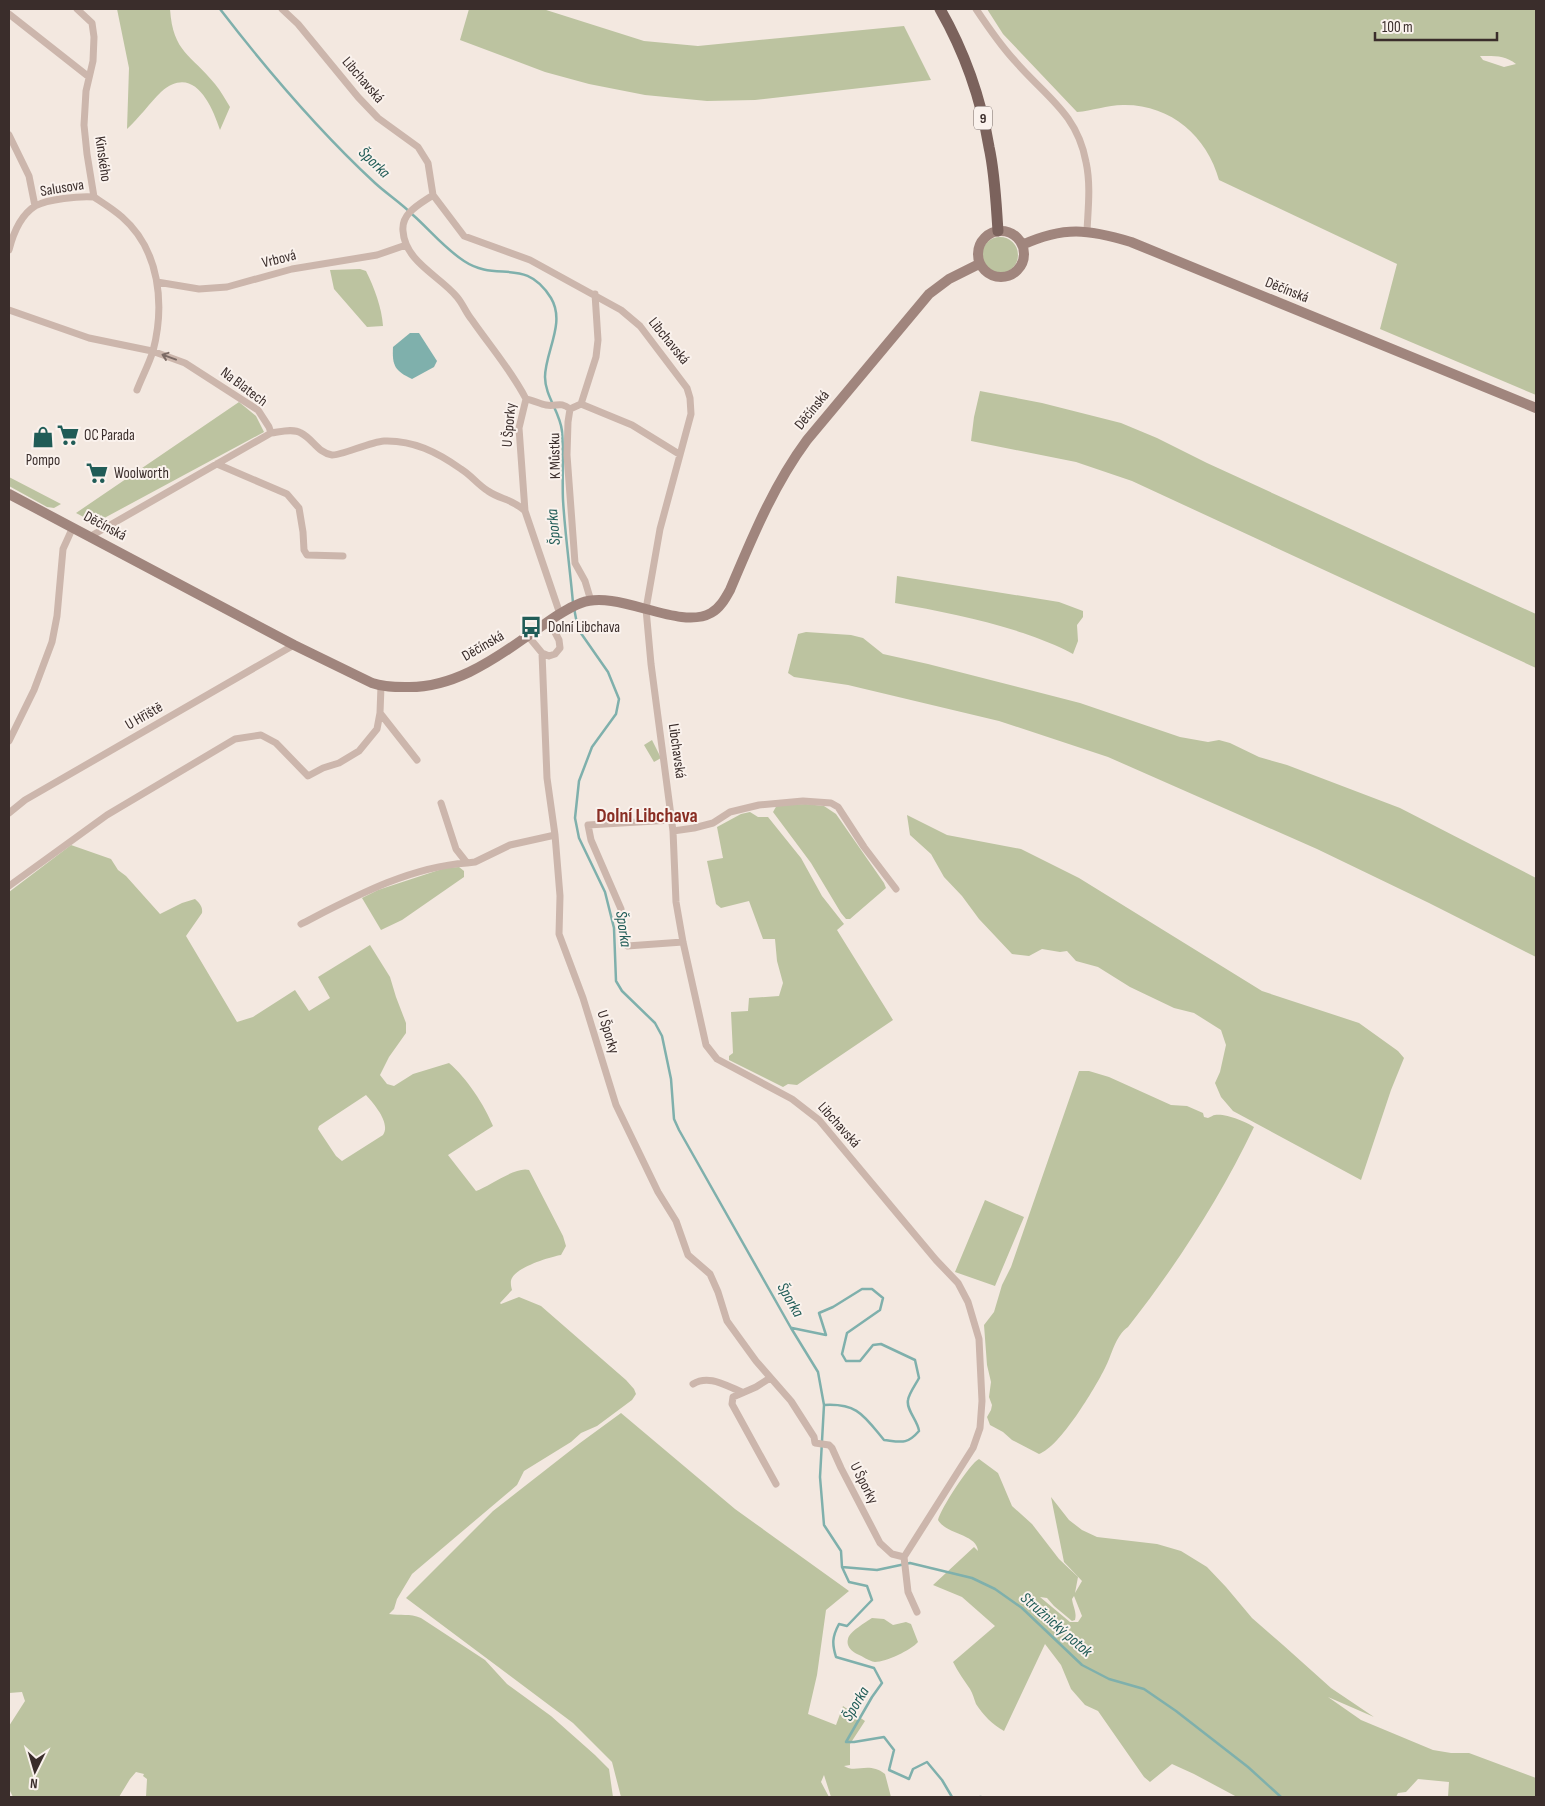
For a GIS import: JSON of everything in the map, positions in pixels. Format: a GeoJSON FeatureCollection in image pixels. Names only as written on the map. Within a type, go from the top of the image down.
{"type":"FeatureCollection","features":[{"type":"Feature","properties":{"kind":"main road","name":"9"},"geometry":{"type":"LineString","coordinates":[[940,9],[978,99],[990,148],[998,231]]}},
{"type":"Feature","properties":{"kind":"main road"},"geometry":{"type":"LineString","coordinates":[[998,231],[1013,234],[1022,245],[1024,260],[1020,268],[1012,275],[1000,278],[992,276],[984,271],[979,264],[977,255],[981,241],[990,233],[998,231]]}},
{"type":"Feature","properties":{"kind":"main road","name":"Děčínská"},"geometry":{"type":"LineString","coordinates":[[1022,245],[1056,233],[1087,231],[1131,242],[1536,408]]}},
{"type":"Feature","properties":{"kind":"main road","name":"Děčínská"},"geometry":{"type":"LineString","coordinates":[[9,494],[356,676],[381,686],[414,688],[441,683],[467,673],[528,636],[562,612],[586,602],[605,600],[693,617],[709,614],[720,606],[730,590],[762,517],[793,460],[929,294],[949,279],[979,264]]}},
{"type":"Feature","properties":{"kind":"street","name":"Kinského"},"geometry":{"type":"LineString","coordinates":[[77,9],[92,23],[94,37],[92,61],[86,91],[84,125],[86,154],[94,197],[122,217],[141,238],[157,282],[160,306],[152,351],[137,390]]}},
{"type":"Feature","properties":{"kind":"street","name":"Libchavská"},"geometry":{"type":"LineString","coordinates":[[282,9],[298,24],[358,97],[378,118],[418,147],[428,163],[432,195],[464,236],[530,260],[622,310],[640,326],[687,388],[691,414],[660,529],[646,609],[651,664],[674,831],[676,902],[706,1044],[717,1059],[792,1098],[819,1120],[936,1260],[958,1282],[968,1302],[979,1339],[982,1401],[980,1428],[973,1448],[904,1557]]}},
{"type":"Feature","properties":{"kind":"street"},"geometry":{"type":"LineString","coordinates":[[976,9],[1007,52],[1025,73],[1059,106],[1075,130],[1084,151],[1088,175],[1087,231]]}},
{"type":"Feature","properties":{"kind":"street"},"geometry":{"type":"LineString","coordinates":[[9,14],[89,77]]}},
{"type":"Feature","properties":{"kind":"street","name":"Salusova"},"geometry":{"type":"LineString","coordinates":[[9,135],[28,176],[36,206]]}},
{"type":"Feature","properties":{"kind":"street"},"geometry":{"type":"LineString","coordinates":[[406,245],[402,231],[406,216],[432,195]]}},
{"type":"Feature","properties":{"kind":"street","name":"Salusova"},"geometry":{"type":"LineString","coordinates":[[9,250],[21,220],[36,206],[78,196],[94,197]]}},
{"type":"Feature","properties":{"kind":"street","name":"Vrbová"},"geometry":{"type":"LineString","coordinates":[[157,282],[199,289],[226,287],[292,269],[377,255],[406,245]]}},
{"type":"Feature","properties":{"kind":"street","name":"U Šporky"},"geometry":{"type":"LineString","coordinates":[[406,245],[416,259],[458,298],[472,321],[516,380],[526,398],[520,428],[525,510],[562,612]]}},
{"type":"Feature","properties":{"kind":"street"},"geometry":{"type":"LineString","coordinates":[[581,404],[596,357],[598,340],[595,294]]}},
{"type":"Feature","properties":{"kind":"street","name":"Na Blatech"},"geometry":{"type":"LineString","coordinates":[[9,310],[88,338],[152,351],[185,363],[258,410],[270,430]]}},
{"type":"Feature","properties":{"kind":"street"},"geometry":{"type":"LineString","coordinates":[[526,398],[547,405],[559,404],[570,409],[581,404],[632,425],[680,454]]}},
{"type":"Feature","properties":{"kind":"street","name":"K Můstku"},"geometry":{"type":"LineString","coordinates":[[570,409],[567,455],[575,563],[585,581],[586,602]]}},
{"type":"Feature","properties":{"kind":"street"},"geometry":{"type":"LineString","coordinates":[[91,536],[217,464],[270,430],[301,432],[323,452],[334,456],[380,441],[418,444],[463,469],[489,492],[515,502],[525,510]]}},
{"type":"Feature","properties":{"kind":"street"},"geometry":{"type":"LineString","coordinates":[[217,464],[288,494],[299,508],[304,550],[307,556],[343,556]]}},
{"type":"Feature","properties":{"kind":"street"},"geometry":{"type":"LineString","coordinates":[[9,741],[34,690],[52,642],[57,616],[63,549],[73,527]]}},
{"type":"Feature","properties":{"kind":"street"},"geometry":{"type":"LineString","coordinates":[[528,636],[542,653],[548,656],[554,654],[560,648],[560,640],[549,621]]}},
{"type":"Feature","properties":{"kind":"street","name":"U Hřiště"},"geometry":{"type":"LineString","coordinates":[[9,813],[25,800],[294,644]]}},
{"type":"Feature","properties":{"kind":"street","name":"U Šporky"},"geometry":{"type":"LineString","coordinates":[[542,653],[547,778],[555,835],[560,896],[559,934],[583,998],[616,1105],[658,1192],[676,1221],[688,1255],[710,1274],[727,1321],[770,1378],[791,1401],[814,1437],[815,1443],[829,1444],[832,1448],[880,1543],[892,1554],[904,1557]]}},
{"type":"Feature","properties":{"kind":"street"},"geometry":{"type":"LineString","coordinates":[[9,886],[107,815],[235,739],[261,735],[276,743],[308,776],[323,768],[339,763],[360,751],[377,729],[380,713],[381,686]]}},
{"type":"Feature","properties":{"kind":"street"},"geometry":{"type":"LineString","coordinates":[[380,713],[417,760]]}},
{"type":"Feature","properties":{"kind":"street"},"geometry":{"type":"LineString","coordinates":[[674,831],[694,828],[713,822],[730,812],[759,805],[803,801],[831,802],[838,807],[864,847],[896,889]]}},
{"type":"Feature","properties":{"kind":"street"},"geometry":{"type":"LineString","coordinates":[[441,803],[456,849],[467,863]]}},
{"type":"Feature","properties":{"kind":"street"},"geometry":{"type":"LineString","coordinates":[[672,820],[588,825],[590,840],[621,909],[622,934],[627,946],[683,942]]}},
{"type":"Feature","properties":{"kind":"street"},"geometry":{"type":"LineString","coordinates":[[301,924],[377,886],[438,867],[475,862],[510,845],[555,835]]}},
{"type":"Feature","properties":{"kind":"street"},"geometry":{"type":"LineString","coordinates":[[770,1378],[756,1387],[733,1397],[732,1404],[776,1484]]}},
{"type":"Feature","properties":{"kind":"street"},"geometry":{"type":"LineString","coordinates":[[693,1384],[700,1380],[710,1380],[742,1392]]}},
{"type":"Feature","properties":{"kind":"street"},"geometry":{"type":"LineString","coordinates":[[904,1557],[908,1592],[917,1612]]}},
{"type":"Feature","properties":{"kind":"green space"},"geometry":{"type":"Polygon","coordinates":[[[117,9],[170,9],[172,24],[179,44],[217,87],[230,107],[220,130],[206,99],[199,90],[182,82],[172,84],[161,92],[127,129],[129,68],[117,9]]]}},
{"type":"Feature","properties":{"kind":"green space"},"geometry":{"type":"Polygon","coordinates":[[[469,9],[543,9],[644,41],[698,46],[904,26],[931,80],[755,100],[707,101],[645,95],[589,84],[545,72],[460,40],[469,9]]]}},
{"type":"Feature","properties":{"kind":"green space"},"geometry":{"type":"Polygon","coordinates":[[[987,9],[1536,9],[1536,395],[1380,329],[1397,264],[1219,180],[1206,150],[1196,137],[1171,117],[1156,110],[1140,106],[1123,105],[1077,112],[1003,34],[987,9]],[[1480,56],[1483,60],[1504,67],[1516,64],[1495,56],[1480,56]]]}},
{"type":"Feature","properties":{"kind":"green space"},"geometry":{"type":"Polygon","coordinates":[[[1000,237],[1007,238],[1013,242],[1017,248],[1017,262],[1013,268],[1007,272],[1000,273],[993,272],[987,268],[983,262],[982,255],[983,248],[987,242],[993,238],[1000,237]]]}},
{"type":"Feature","properties":{"kind":"green space"},"geometry":{"type":"Polygon","coordinates":[[[360,269],[366,271],[372,284],[383,326],[367,327],[334,289],[330,270],[360,269]]]}},
{"type":"Feature","properties":{"kind":"green space"},"geometry":{"type":"Polygon","coordinates":[[[980,391],[1042,403],[1121,423],[1536,614],[1536,668],[1132,481],[1076,462],[971,441],[980,391]]]}},
{"type":"Feature","properties":{"kind":"green space"},"geometry":{"type":"Polygon","coordinates":[[[239,402],[256,416],[264,432],[95,523],[76,513],[239,402]]]}},
{"type":"Feature","properties":{"kind":"green space"},"geometry":{"type":"Polygon","coordinates":[[[9,477],[61,504],[54,508],[47,507],[9,486],[9,477]]]}},
{"type":"Feature","properties":{"kind":"green space"},"geometry":{"type":"Polygon","coordinates":[[[897,576],[1059,602],[1083,611],[1083,617],[1077,625],[1078,641],[1073,654],[1048,642],[1007,628],[895,603],[897,576]]]}},
{"type":"Feature","properties":{"kind":"green space"},"geometry":{"type":"Polygon","coordinates":[[[806,632],[851,635],[863,638],[883,654],[1080,703],[1180,737],[1208,742],[1219,740],[1230,743],[1259,757],[1287,765],[1400,808],[1536,878],[1536,957],[1317,849],[1108,757],[999,721],[848,685],[794,677],[788,673],[798,634],[806,632]]]}},
{"type":"Feature","properties":{"kind":"green space"},"geometry":{"type":"Polygon","coordinates":[[[652,740],[661,758],[654,762],[644,745],[652,740]]]}},
{"type":"Feature","properties":{"kind":"green space"},"geometry":{"type":"Polygon","coordinates":[[[806,804],[824,806],[836,814],[886,888],[850,919],[846,919],[841,913],[811,863],[773,812],[777,805],[806,804]]]}},
{"type":"Feature","properties":{"kind":"green space"},"geometry":{"type":"Polygon","coordinates":[[[750,812],[758,817],[768,817],[801,858],[822,896],[844,924],[837,930],[893,1020],[797,1085],[788,1084],[783,1087],[729,1060],[729,1056],[733,1053],[731,1012],[748,1011],[749,998],[779,996],[783,983],[777,961],[775,939],[763,939],[749,901],[721,908],[716,904],[707,861],[723,858],[717,827],[741,814],[750,812]]]}},
{"type":"Feature","properties":{"kind":"green space"},"geometry":{"type":"Polygon","coordinates":[[[907,815],[947,835],[1021,849],[1079,878],[1262,991],[1359,1023],[1398,1051],[1404,1058],[1391,1090],[1361,1180],[1233,1111],[1221,1097],[1215,1083],[1220,1072],[1226,1045],[1221,1030],[1194,1013],[1174,1008],[1130,987],[1098,967],[1076,961],[1067,951],[1060,952],[1042,949],[1029,956],[1012,954],[979,919],[962,896],[944,877],[931,854],[910,835],[907,815]]]}},
{"type":"Feature","properties":{"kind":"green space"},"geometry":{"type":"Polygon","coordinates":[[[71,845],[111,859],[118,870],[126,876],[160,914],[195,899],[201,907],[202,913],[186,936],[237,1022],[253,1017],[295,990],[309,1011],[330,998],[318,977],[370,945],[390,977],[406,1023],[406,1033],[389,1057],[380,1075],[387,1084],[394,1086],[413,1074],[449,1063],[474,1092],[493,1126],[448,1155],[476,1191],[517,1171],[529,1170],[563,1236],[566,1246],[561,1255],[534,1263],[515,1274],[511,1281],[512,1290],[500,1303],[519,1297],[541,1306],[626,1380],[636,1394],[632,1400],[597,1426],[581,1433],[571,1442],[524,1471],[517,1485],[412,1574],[397,1599],[394,1609],[389,1614],[421,1618],[485,1660],[507,1684],[551,1716],[609,1769],[613,1797],[146,1797],[147,1779],[143,1776],[144,1774],[136,1772],[119,1797],[13,1797],[9,1789],[9,1726],[25,1701],[22,1692],[9,1693],[9,892],[71,845]],[[366,1095],[319,1126],[318,1129],[336,1156],[342,1161],[383,1135],[385,1130],[383,1119],[366,1095]]]}},
{"type":"Feature","properties":{"kind":"green space"},"geometry":{"type":"Polygon","coordinates":[[[459,867],[464,871],[464,877],[402,920],[381,930],[362,898],[378,890],[445,868],[459,867]]]}},
{"type":"Feature","properties":{"kind":"green space"},"geometry":{"type":"Polygon","coordinates":[[[1079,1071],[1089,1071],[1109,1077],[1171,1105],[1187,1106],[1203,1113],[1204,1117],[1224,1115],[1241,1120],[1254,1127],[1227,1180],[1196,1231],[1146,1304],[1120,1335],[1105,1368],[1076,1416],[1057,1440],[1039,1454],[1012,1440],[1003,1432],[990,1425],[987,1417],[992,1405],[989,1397],[991,1382],[987,1365],[984,1325],[994,1312],[1002,1285],[1011,1267],[1079,1071]]]}},
{"type":"Feature","properties":{"kind":"green space"},"geometry":{"type":"Polygon","coordinates":[[[985,1200],[1024,1217],[995,1286],[955,1272],[985,1200]]]}},
{"type":"Feature","properties":{"kind":"green space"},"geometry":{"type":"Polygon","coordinates":[[[621,1413],[735,1509],[849,1591],[826,1610],[817,1675],[808,1714],[836,1725],[843,1706],[865,1721],[850,1744],[850,1765],[844,1766],[853,1769],[873,1768],[879,1770],[885,1774],[891,1797],[831,1797],[824,1775],[821,1782],[829,1797],[621,1797],[612,1762],[573,1723],[406,1598],[493,1511],[621,1413]]]}},
{"type":"Feature","properties":{"kind":"green space"},"geometry":{"type":"Polygon","coordinates":[[[979,1459],[998,1473],[1012,1506],[1032,1524],[1059,1559],[1078,1577],[1075,1593],[1082,1581],[1064,1562],[1051,1497],[1069,1520],[1082,1530],[1097,1537],[1157,1544],[1181,1551],[1207,1567],[1252,1618],[1331,1688],[1374,1717],[1328,1697],[1361,1720],[1433,1750],[1469,1753],[1536,1778],[1536,1797],[1448,1797],[1449,1782],[1418,1779],[1406,1792],[1398,1793],[1396,1797],[1237,1797],[1172,1764],[1150,1782],[1144,1777],[1098,1711],[1085,1705],[1071,1689],[1061,1665],[1045,1644],[1004,1731],[992,1723],[976,1704],[970,1689],[953,1662],[995,1626],[962,1597],[933,1585],[974,1547],[978,1551],[973,1541],[948,1529],[938,1520],[956,1487],[979,1459]],[[1074,1596],[1072,1599],[1075,1620],[1072,1621],[1047,1598],[1040,1597],[1070,1622],[1078,1622],[1082,1616],[1074,1596]]]}},
{"type":"Feature","properties":{"kind":"green space"},"geometry":{"type":"Polygon","coordinates":[[[872,1618],[884,1619],[893,1625],[906,1622],[911,1624],[918,1642],[892,1658],[875,1662],[857,1654],[848,1646],[849,1636],[858,1627],[872,1618]]]}},
{"type":"Feature","properties":{"kind":"water"},"geometry":{"type":"Polygon","coordinates":[[[410,333],[419,333],[437,361],[434,367],[412,379],[398,370],[394,363],[393,354],[393,347],[410,333]]]}},
{"type":"Feature","properties":{"kind":"waterway","name":"Šporka"},"geometry":{"type":"LineString","coordinates":[[220,9],[275,77],[333,142],[375,183],[450,250],[464,261],[476,267],[521,274],[531,278],[541,285],[551,298],[555,308],[556,327],[545,377],[547,391],[561,424],[562,431],[563,500],[573,603]]}},
{"type":"Feature","properties":{"kind":"waterway","name":"Šporka"},"geometry":{"type":"LineString","coordinates":[[574,608],[578,629],[608,672],[619,699],[616,714],[592,747],[579,781],[575,818],[579,838],[605,892],[614,928],[616,981],[622,991],[655,1023],[662,1036],[671,1079],[674,1119],[679,1130],[818,1372],[824,1405],[820,1477],[824,1525],[841,1551],[842,1567],[849,1582],[867,1586],[872,1600],[847,1626],[839,1624],[833,1640],[834,1648],[836,1657],[874,1668],[882,1683],[846,1742],[884,1737],[894,1750],[889,1770],[909,1779],[913,1769],[927,1762],[942,1780],[952,1797]]}},
{"type":"Feature","properties":{"kind":"waterway"},"geometry":{"type":"LineString","coordinates":[[792,1328],[826,1335],[819,1313],[833,1307],[862,1289],[872,1289],[883,1298],[880,1310],[847,1333],[842,1354],[846,1361],[860,1361],[873,1345],[881,1344],[915,1360],[919,1378],[910,1394],[908,1404],[919,1431],[907,1441],[884,1440],[865,1418],[853,1409],[845,1406],[824,1405]]}},
{"type":"Feature","properties":{"kind":"waterway","name":"Stružnický potok"},"geometry":{"type":"LineString","coordinates":[[842,1567],[877,1570],[910,1563],[972,1578],[995,1589],[1022,1608],[1082,1665],[1109,1679],[1144,1689],[1176,1711],[1248,1767],[1281,1797]]}},
{"type":"Feature","properties":{"kind":"place","name":"OC Parada"},"geometry":{"type":"Point","coordinates":[68,435]}},
{"type":"Feature","properties":{"kind":"place","name":"Pompo"},"geometry":{"type":"Point","coordinates":[43,437]}},
{"type":"Feature","properties":{"kind":"place","name":"Woolworth"},"geometry":{"type":"Point","coordinates":[97,473]}},
{"type":"Feature","properties":{"kind":"place","name":"Dolní Libchava"},"geometry":{"type":"Point","coordinates":[531,627]}},
{"type":"Feature","properties":{"kind":"district","name":"Dolní Libchava"},"geometry":{"type":"Point","coordinates":[647,816]}}]}
